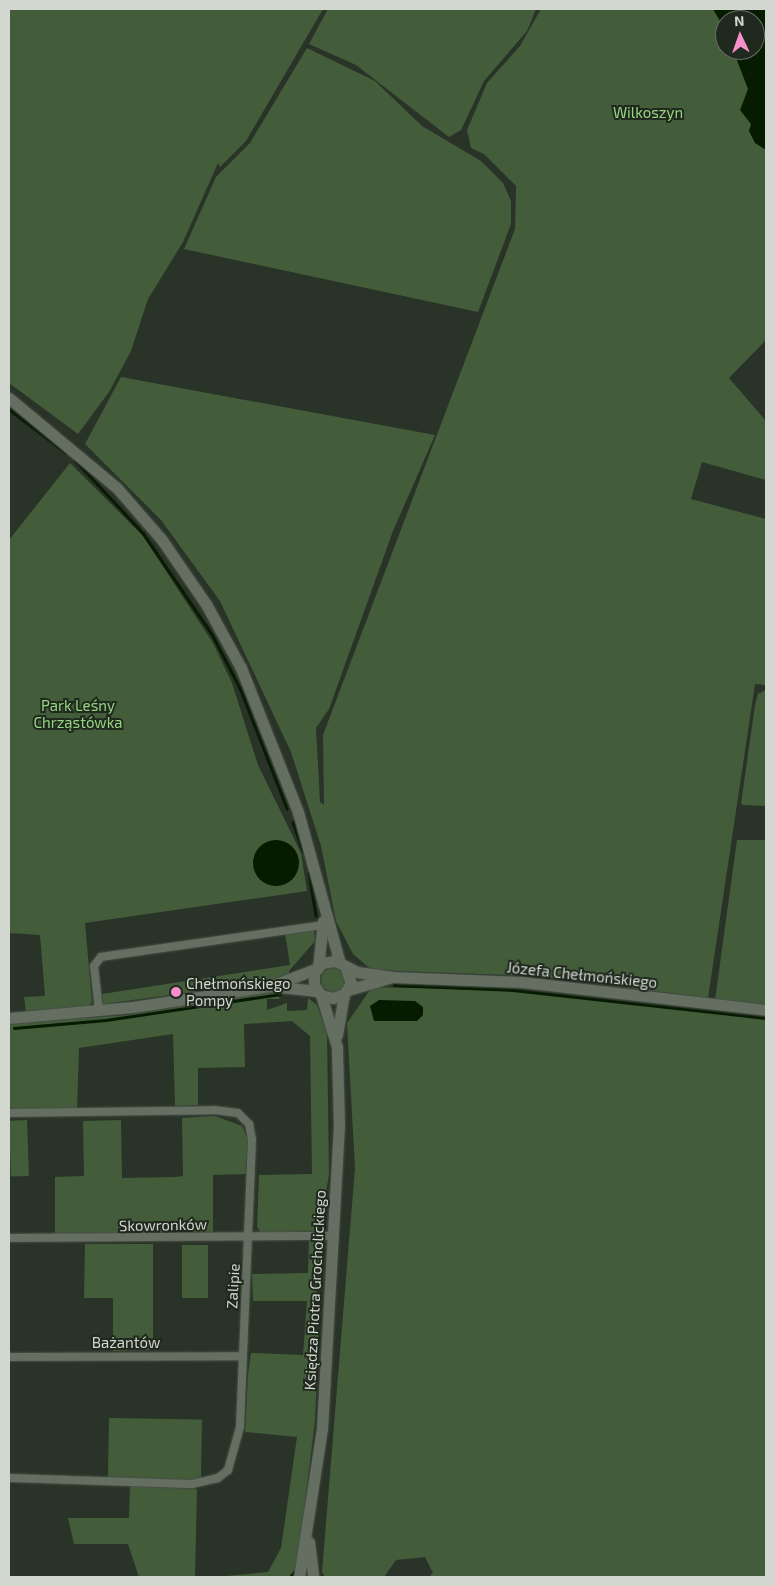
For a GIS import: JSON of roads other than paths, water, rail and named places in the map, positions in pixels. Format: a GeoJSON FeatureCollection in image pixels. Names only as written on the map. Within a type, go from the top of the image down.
{"type":"FeatureCollection","features":[{"type":"Feature","properties":{"kind":"street"},"geometry":{"type":"LineString","coordinates":[[9,398],[117,488],[162,540],[206,604],[241,668],[270,737],[311,850],[324,912],[343,964],[351,977],[346,992],[333,998],[319,993],[271,986]]}},
{"type":"Feature","properties":{"kind":"street"},"geometry":{"type":"LineString","coordinates":[[319,993],[313,979],[318,968],[324,912]]}},
{"type":"Feature","properties":{"kind":"street"},"geometry":{"type":"LineString","coordinates":[[99,1011],[94,966],[101,957],[322,925]]}},
{"type":"Feature","properties":{"kind":"street"},"geometry":{"type":"LineString","coordinates":[[9,1018],[99,1011],[271,986],[318,968],[328,961],[343,964]]}},
{"type":"Feature","properties":{"kind":"street","name":"Józefa Chełmońskiego"},"geometry":{"type":"LineString","coordinates":[[343,964],[393,977],[522,982],[766,1010]]}},
{"type":"Feature","properties":{"kind":"street","name":"Józefa Chełmońskiego"},"geometry":{"type":"LineString","coordinates":[[346,992],[393,977]]}},
{"type":"Feature","properties":{"kind":"street","name":"Księdza Piotra Grocholickiego"},"geometry":{"type":"LineString","coordinates":[[336,1047],[346,992]]}},
{"type":"Feature","properties":{"kind":"street","name":"Księdza Piotra Grocholickiego"},"geometry":{"type":"LineString","coordinates":[[301,1577],[309,1535],[322,1429],[340,1103],[336,1047],[319,993]]}},
{"type":"Feature","properties":{"kind":"street","name":"Zalipie"},"geometry":{"type":"LineString","coordinates":[[9,1113],[238,1113],[249,1124],[252,1140],[243,1356],[234,1453],[228,1470],[218,1478],[192,1484],[9,1478]]}},
{"type":"Feature","properties":{"kind":"street","name":"Skowronków"},"geometry":{"type":"LineString","coordinates":[[9,1238],[333,1236]]}},
{"type":"Feature","properties":{"kind":"street","name":"Bażantów"},"geometry":{"type":"LineString","coordinates":[[9,1357],[243,1356]]}},
{"type":"Feature","properties":{"kind":"street","name":"Księdza Piotra Grocholickiego"},"geometry":{"type":"LineString","coordinates":[[309,1535],[313,1577]]}},
{"type":"Feature","properties":{"kind":"street"},"geometry":{"type":"LineString","coordinates":[[301,1577],[309,1577]]}},
{"type":"Feature","properties":{"kind":"waterway"},"geometry":{"type":"LineString","coordinates":[[9,409],[65,452]]}},
{"type":"Feature","properties":{"kind":"waterway"},"geometry":{"type":"LineString","coordinates":[[75,460],[143,533],[212,634],[241,690],[287,808]]}},
{"type":"Feature","properties":{"kind":"waterway"},"geometry":{"type":"LineString","coordinates":[[293,822],[303,851]]}},
{"type":"Feature","properties":{"kind":"waterway"},"geometry":{"type":"LineString","coordinates":[[309,873],[316,915]]}},
{"type":"Feature","properties":{"kind":"waterway"},"geometry":{"type":"LineString","coordinates":[[394,985],[513,990],[766,1018]]}},
{"type":"Feature","properties":{"kind":"waterway"},"geometry":{"type":"LineString","coordinates":[[14,1028],[106,1020],[280,994]]}},
{"type":"Feature","properties":{"kind":"waterway"},"geometry":{"type":"LineString","coordinates":[[290,1577],[295,1571]]}},
{"type":"Feature","properties":{"kind":"place","name":"Chełmońskiego Pompy"},"geometry":{"type":"Point","coordinates":[176,992]}},
{"type":"Feature","properties":{"kind":"park label","name":"Wilkoszyn"},"geometry":{"type":"Point","coordinates":[648,113]}},
{"type":"Feature","properties":{"kind":"park label","name":"Park Leśny Chrząstówka"},"geometry":{"type":"Point","coordinates":[78,714]}}]}
